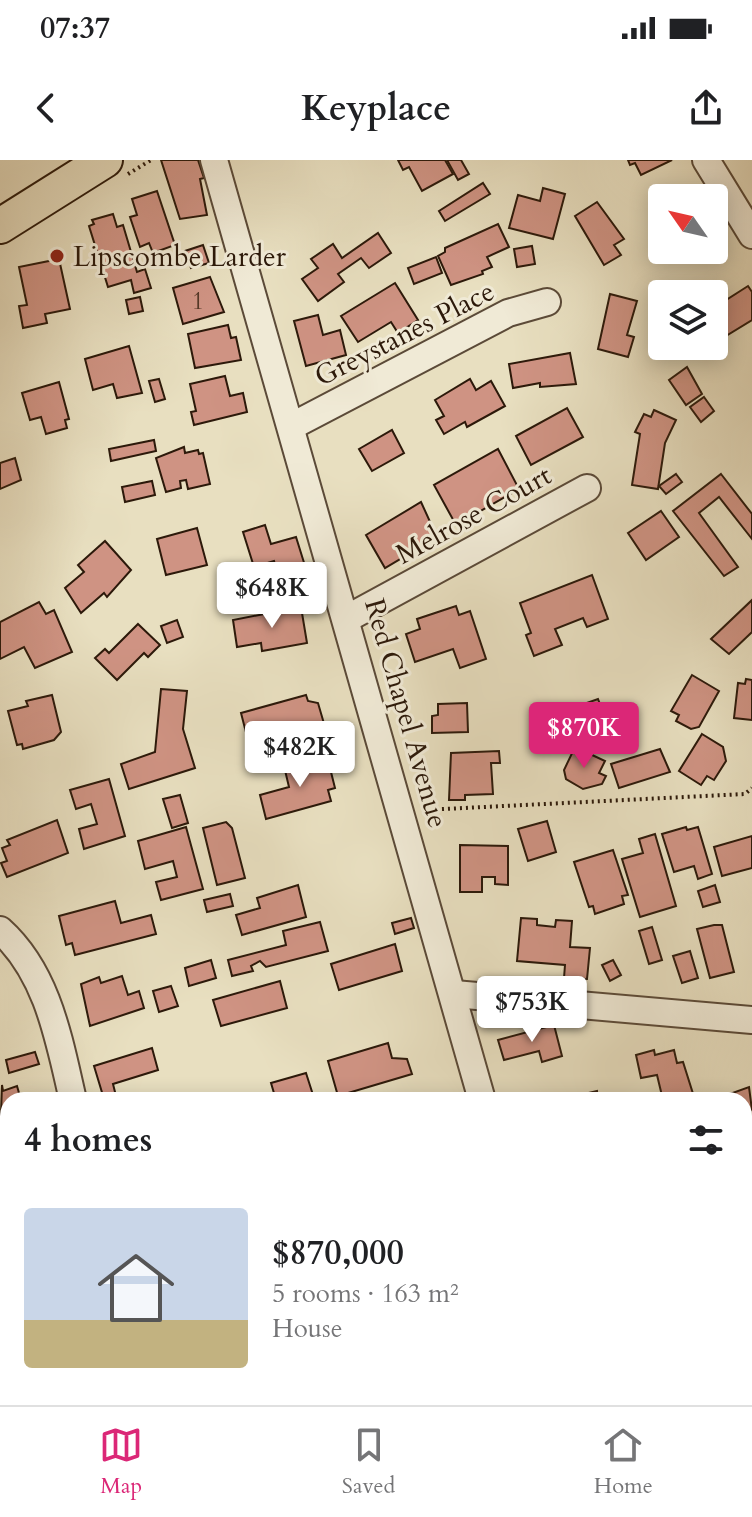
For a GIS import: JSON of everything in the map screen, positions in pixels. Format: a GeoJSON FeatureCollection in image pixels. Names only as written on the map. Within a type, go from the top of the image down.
{"type":"FeatureCollection","features":[{"type":"Feature","properties":{"kind":"main road"},"geometry":{"type":"LineString","coordinates":[[0,226],[105,160]]}},
{"type":"Feature","properties":{"kind":"street","name":"Red Chapel Avenue"},"geometry":{"type":"LineString","coordinates":[[214,160],[348,618],[480,1092]]}},
{"type":"Feature","properties":{"kind":"street"},"geometry":{"type":"LineString","coordinates":[[709,161],[752,235]]}},
{"type":"Feature","properties":{"kind":"street","name":"Greystanes Place"},"geometry":{"type":"LineString","coordinates":[[292,426],[508,313],[547,302]]}},
{"type":"Feature","properties":{"kind":"street","name":"Melrose Court"},"geometry":{"type":"LineString","coordinates":[[348,618],[587,488]]}},
{"type":"Feature","properties":{"kind":"street"},"geometry":{"type":"LineString","coordinates":[[0,930],[35,971],[58,1039],[71,1092]]}},
{"type":"Feature","properties":{"kind":"street"},"geometry":{"type":"LineString","coordinates":[[454,994],[752,1020]]}},
{"type":"Feature","properties":{"kind":"path"},"geometry":{"type":"LineString","coordinates":[[402,811],[745,794],[752,788]]}},
{"type":"Feature","properties":{"kind":"building"},"geometry":{"type":"Polygon","coordinates":[[[161,160],[198,160],[204,178],[200,179],[207,215],[180,219],[161,160]]]}},
{"type":"Feature","properties":{"kind":"building"},"geometry":{"type":"Polygon","coordinates":[[[398,160],[445,160],[453,174],[422,191],[409,167],[403,170],[398,160]]]}},
{"type":"Feature","properties":{"kind":"building"},"geometry":{"type":"Polygon","coordinates":[[[447,160],[461,160],[469,174],[458,180],[447,160]]]}},
{"type":"Feature","properties":{"kind":"building"},"geometry":{"type":"Polygon","coordinates":[[[628,160],[672,160],[641,175],[635,163],[630,165],[628,160]]]}},
{"type":"Feature","properties":{"kind":"building"},"geometry":{"type":"Polygon","coordinates":[[[483,183],[490,194],[445,221],[439,211],[483,183]]]}},
{"type":"Feature","properties":{"kind":"building"},"geometry":{"type":"Polygon","coordinates":[[[543,188],[565,194],[553,239],[509,228],[518,195],[540,201],[543,188]]]}},
{"type":"Feature","properties":{"kind":"building"},"geometry":{"type":"Polygon","coordinates":[[[157,191],[175,245],[153,253],[149,243],[140,247],[130,217],[137,215],[132,199],[157,191]]]}},
{"type":"Feature","properties":{"kind":"building"},"geometry":{"type":"Polygon","coordinates":[[[597,202],[624,239],[614,245],[621,255],[604,265],[575,216],[597,202]]]}},
{"type":"Feature","properties":{"kind":"building"},"geometry":{"type":"Polygon","coordinates":[[[113,214],[117,227],[123,225],[137,272],[145,269],[151,288],[134,293],[131,280],[108,287],[89,226],[94,224],[92,220],[113,214]]]}},
{"type":"Feature","properties":{"kind":"building"},"geometry":{"type":"Polygon","coordinates":[[[498,224],[509,247],[487,257],[492,267],[482,271],[483,274],[451,285],[438,256],[445,252],[445,248],[498,224]]]}},
{"type":"Feature","properties":{"kind":"building"},"geometry":{"type":"Polygon","coordinates":[[[378,233],[391,253],[369,268],[361,258],[338,274],[344,282],[318,301],[302,279],[318,268],[311,259],[333,244],[342,258],[378,233]]]}},
{"type":"Feature","properties":{"kind":"building"},"geometry":{"type":"Polygon","coordinates":[[[203,245],[209,263],[191,268],[185,251],[203,245]]]}},
{"type":"Feature","properties":{"kind":"building"},"geometry":{"type":"Polygon","coordinates":[[[532,246],[535,264],[517,267],[514,249],[532,246]]]}},
{"type":"Feature","properties":{"kind":"building"},"geometry":{"type":"Polygon","coordinates":[[[436,257],[442,273],[414,284],[408,268],[436,257]]]}},
{"type":"Feature","properties":{"kind":"building"},"geometry":{"type":"Polygon","coordinates":[[[59,259],[70,309],[45,314],[47,323],[23,328],[19,306],[27,305],[19,267],[59,259]]]}},
{"type":"Feature","properties":{"kind":"building"},"geometry":{"type":"Polygon","coordinates":[[[210,277],[224,312],[183,324],[173,288],[210,277]]]}},
{"type":"Feature","properties":{"kind":"building"},"geometry":{"type":"Polygon","coordinates":[[[395,283],[418,320],[398,333],[391,322],[358,342],[341,316],[395,283]]]}},
{"type":"Feature","properties":{"kind":"building"},"geometry":{"type":"Polygon","coordinates":[[[748,286],[752,292],[752,320],[728,335],[728,299],[748,286]]]}},
{"type":"Feature","properties":{"kind":"building"},"geometry":{"type":"Polygon","coordinates":[[[610,294],[637,301],[627,335],[634,337],[628,357],[598,349],[610,294]]]}},
{"type":"Feature","properties":{"kind":"building"},"geometry":{"type":"Polygon","coordinates":[[[140,297],[143,311],[129,314],[126,300],[140,297]]]}},
{"type":"Feature","properties":{"kind":"building"},"geometry":{"type":"Polygon","coordinates":[[[318,315],[323,335],[340,330],[346,355],[306,366],[294,321],[318,315]]]}},
{"type":"Feature","properties":{"kind":"building"},"geometry":{"type":"Polygon","coordinates":[[[228,325],[231,338],[236,337],[241,360],[195,368],[188,334],[228,325]]]}},
{"type":"Feature","properties":{"kind":"building"},"geometry":{"type":"Polygon","coordinates":[[[129,346],[142,393],[117,398],[113,384],[93,390],[85,359],[129,346]]]}},
{"type":"Feature","properties":{"kind":"building"},"geometry":{"type":"Polygon","coordinates":[[[570,353],[576,384],[540,387],[540,383],[513,388],[509,364],[570,353]]]}},
{"type":"Feature","properties":{"kind":"building"},"geometry":{"type":"Polygon","coordinates":[[[687,367],[702,394],[686,405],[669,380],[687,367]]]}},
{"type":"Feature","properties":{"kind":"building"},"geometry":{"type":"Polygon","coordinates":[[[225,376],[230,396],[243,393],[247,412],[194,425],[191,412],[196,411],[190,384],[225,376]]]}},
{"type":"Feature","properties":{"kind":"building"},"geometry":{"type":"Polygon","coordinates":[[[159,379],[165,399],[155,402],[149,381],[159,379]]]}},
{"type":"Feature","properties":{"kind":"building"},"geometry":{"type":"Polygon","coordinates":[[[470,379],[476,390],[491,381],[505,406],[467,427],[465,422],[444,434],[436,420],[444,416],[435,400],[470,379]]]}},
{"type":"Feature","properties":{"kind":"building"},"geometry":{"type":"Polygon","coordinates":[[[59,382],[69,419],[65,420],[67,428],[46,434],[41,417],[30,420],[22,393],[59,382]]]}},
{"type":"Feature","properties":{"kind":"building"},"geometry":{"type":"Polygon","coordinates":[[[704,397],[714,411],[701,422],[690,407],[704,397]]]}},
{"type":"Feature","properties":{"kind":"building"},"geometry":{"type":"Polygon","coordinates":[[[567,408],[583,437],[531,465],[516,436],[567,408]]]}},
{"type":"Feature","properties":{"kind":"building"},"geometry":{"type":"Polygon","coordinates":[[[654,410],[676,420],[665,443],[658,489],[632,485],[640,434],[635,432],[644,414],[651,417],[654,410]]]}},
{"type":"Feature","properties":{"kind":"building"},"geometry":{"type":"Polygon","coordinates":[[[392,430],[404,453],[372,471],[359,449],[392,430]]]}},
{"type":"Feature","properties":{"kind":"building"},"geometry":{"type":"Polygon","coordinates":[[[154,440],[156,451],[111,461],[109,449],[154,440]]]}},
{"type":"Feature","properties":{"kind":"building"},"geometry":{"type":"Polygon","coordinates":[[[184,447],[185,453],[198,450],[199,454],[203,453],[210,484],[188,489],[186,480],[180,481],[181,488],[166,492],[156,458],[184,447]]]}},
{"type":"Feature","properties":{"kind":"building"},"geometry":{"type":"Polygon","coordinates":[[[498,449],[519,489],[456,525],[434,485],[498,449]]]}},
{"type":"Feature","properties":{"kind":"building"},"geometry":{"type":"Polygon","coordinates":[[[15,458],[21,480],[0,489],[0,463],[15,458]]]}},
{"type":"Feature","properties":{"kind":"building"},"geometry":{"type":"Polygon","coordinates":[[[676,474],[682,482],[666,494],[659,486],[676,474]]]}},
{"type":"Feature","properties":{"kind":"building"},"geometry":{"type":"Polygon","coordinates":[[[721,474],[752,514],[752,539],[719,497],[699,513],[738,567],[724,576],[673,511],[721,474]]]}},
{"type":"Feature","properties":{"kind":"building"},"geometry":{"type":"Polygon","coordinates":[[[152,481],[155,495],[125,502],[122,487],[152,481]]]}},
{"type":"Feature","properties":{"kind":"building"},"geometry":{"type":"Polygon","coordinates":[[[421,502],[437,537],[385,568],[366,535],[421,502]]]}},
{"type":"Feature","properties":{"kind":"building"},"geometry":{"type":"Polygon","coordinates":[[[661,511],[679,537],[646,560],[628,533],[661,511]]]}},
{"type":"Feature","properties":{"kind":"building"},"geometry":{"type":"Polygon","coordinates":[[[265,525],[271,544],[296,537],[306,569],[279,578],[274,561],[254,567],[243,532],[265,525]]]}},
{"type":"Feature","properties":{"kind":"building"},"geometry":{"type":"Polygon","coordinates":[[[197,528],[207,565],[166,575],[157,539],[197,528]]]}},
{"type":"Feature","properties":{"kind":"building"},"geometry":{"type":"Polygon","coordinates":[[[105,541],[131,570],[107,597],[104,593],[81,613],[65,588],[84,572],[78,565],[105,541]]]}},
{"type":"Feature","properties":{"kind":"building"},"geometry":{"type":"Polygon","coordinates":[[[592,575],[608,619],[587,627],[583,618],[555,629],[562,645],[534,656],[526,635],[531,633],[520,603],[592,575]]]}},
{"type":"Feature","properties":{"kind":"building"},"geometry":{"type":"Polygon","coordinates":[[[752,600],[752,632],[729,654],[711,639],[752,600]]]}},
{"type":"Feature","properties":{"kind":"building"},"geometry":{"type":"Polygon","coordinates":[[[39,602],[46,614],[54,610],[72,652],[35,668],[24,647],[0,659],[0,622],[39,602]]]}},
{"type":"Feature","properties":{"kind":"building"},"geometry":{"type":"Polygon","coordinates":[[[456,606],[459,615],[470,611],[486,659],[460,668],[453,649],[415,662],[406,634],[420,629],[417,619],[456,606]]]}},
{"type":"Feature","properties":{"kind":"building"},"geometry":{"type":"Polygon","coordinates":[[[301,607],[307,643],[262,651],[261,643],[237,647],[233,620],[301,607]]]}},
{"type":"Feature","properties":{"kind":"building"},"geometry":{"type":"Polygon","coordinates":[[[177,620],[183,637],[167,643],[161,626],[177,620]]]}},
{"type":"Feature","properties":{"kind":"building"},"geometry":{"type":"Polygon","coordinates":[[[138,624],[160,645],[148,657],[144,653],[117,680],[95,658],[105,649],[109,653],[138,624]]]}},
{"type":"Feature","properties":{"kind":"building"},"geometry":{"type":"Polygon","coordinates":[[[692,675],[719,691],[699,727],[691,729],[676,721],[679,715],[671,711],[692,675]]]}},
{"type":"Feature","properties":{"kind":"building"},"geometry":{"type":"Polygon","coordinates":[[[746,679],[752,680],[752,720],[734,718],[738,683],[745,684],[746,679]]]}},
{"type":"Feature","properties":{"kind":"building"},"geometry":{"type":"Polygon","coordinates":[[[161,689],[187,691],[183,729],[195,768],[129,789],[121,764],[155,752],[161,689]]]}},
{"type":"Feature","properties":{"kind":"building"},"geometry":{"type":"Polygon","coordinates":[[[52,695],[61,732],[54,740],[23,749],[22,744],[17,745],[8,711],[28,706],[26,701],[52,695]]]}},
{"type":"Feature","properties":{"kind":"building"},"geometry":{"type":"Polygon","coordinates":[[[306,695],[308,701],[318,703],[325,727],[287,738],[285,733],[270,737],[272,742],[250,748],[241,713],[306,695]]]}},
{"type":"Feature","properties":{"kind":"building"},"geometry":{"type":"Polygon","coordinates":[[[598,699],[605,717],[594,721],[599,733],[566,744],[557,739],[555,728],[551,726],[558,713],[598,699]]]}},
{"type":"Feature","properties":{"kind":"building"},"geometry":{"type":"Polygon","coordinates":[[[467,703],[468,732],[432,733],[432,716],[438,715],[438,704],[467,703]]]}},
{"type":"Feature","properties":{"kind":"building"},"geometry":{"type":"Polygon","coordinates":[[[702,734],[723,747],[726,761],[714,780],[707,776],[701,785],[679,771],[702,734]]]}},
{"type":"Feature","properties":{"kind":"building"},"geometry":{"type":"Polygon","coordinates":[[[575,747],[605,761],[599,773],[606,776],[602,784],[583,789],[566,779],[564,770],[575,747]]]}},
{"type":"Feature","properties":{"kind":"building"},"geometry":{"type":"Polygon","coordinates":[[[660,749],[670,772],[619,788],[611,764],[660,749]]]}},
{"type":"Feature","properties":{"kind":"building"},"geometry":{"type":"Polygon","coordinates":[[[499,751],[500,763],[491,763],[493,794],[465,795],[465,800],[449,800],[451,753],[499,751]]]}},
{"type":"Feature","properties":{"kind":"building"},"geometry":{"type":"Polygon","coordinates":[[[319,757],[322,770],[330,768],[335,788],[328,790],[331,801],[266,819],[260,795],[289,787],[284,766],[319,757]]]}},
{"type":"Feature","properties":{"kind":"building"},"geometry":{"type":"Polygon","coordinates":[[[109,779],[125,836],[84,849],[79,829],[97,824],[91,804],[76,809],[70,790],[109,779]]]}},
{"type":"Feature","properties":{"kind":"building"},"geometry":{"type":"Polygon","coordinates":[[[180,795],[188,823],[172,828],[163,799],[180,795]]]}},
{"type":"Feature","properties":{"kind":"building"},"geometry":{"type":"Polygon","coordinates":[[[57,820],[68,853],[7,877],[1,863],[7,861],[2,848],[10,845],[7,840],[57,820]]]}},
{"type":"Feature","properties":{"kind":"building"},"geometry":{"type":"Polygon","coordinates":[[[547,821],[556,852],[528,861],[518,829],[547,821]]]}},
{"type":"Feature","properties":{"kind":"building"},"geometry":{"type":"Polygon","coordinates":[[[226,822],[232,828],[245,878],[217,885],[203,828],[226,822]]]}},
{"type":"Feature","properties":{"kind":"building"},"geometry":{"type":"Polygon","coordinates":[[[186,827],[203,889],[161,900],[156,882],[177,877],[173,861],[145,869],[138,841],[186,827]]]}},
{"type":"Feature","properties":{"kind":"building"},"geometry":{"type":"Polygon","coordinates":[[[686,827],[687,830],[698,827],[712,874],[698,879],[694,866],[674,872],[662,834],[686,827]]]}},
{"type":"Feature","properties":{"kind":"building"},"geometry":{"type":"Polygon","coordinates":[[[655,834],[676,906],[640,917],[622,859],[643,853],[639,839],[655,834]]]}},
{"type":"Feature","properties":{"kind":"building"},"geometry":{"type":"Polygon","coordinates":[[[752,836],[752,868],[722,876],[714,847],[752,836]]]}},
{"type":"Feature","properties":{"kind":"building"},"geometry":{"type":"Polygon","coordinates":[[[460,845],[508,846],[508,885],[495,884],[495,877],[482,877],[482,892],[460,892],[460,845]]]}},
{"type":"Feature","properties":{"kind":"building"},"geometry":{"type":"Polygon","coordinates":[[[613,850],[628,895],[622,896],[624,904],[595,914],[593,906],[589,907],[574,862],[613,850]]]}},
{"type":"Feature","properties":{"kind":"building"},"geometry":{"type":"Polygon","coordinates":[[[298,885],[306,917],[242,935],[236,915],[260,908],[257,898],[298,885]]]}},
{"type":"Feature","properties":{"kind":"building"},"geometry":{"type":"Polygon","coordinates":[[[715,885],[720,902],[703,907],[698,891],[715,885]]]}},
{"type":"Feature","properties":{"kind":"building"},"geometry":{"type":"Polygon","coordinates":[[[230,894],[233,906],[207,912],[204,900],[230,894]]]}},
{"type":"Feature","properties":{"kind":"building"},"geometry":{"type":"Polygon","coordinates":[[[115,901],[121,923],[151,915],[156,934],[75,955],[72,943],[66,945],[59,916],[115,901]]]}},
{"type":"Feature","properties":{"kind":"building"},"geometry":{"type":"Polygon","coordinates":[[[411,918],[414,928],[395,934],[392,923],[411,918]]]}},
{"type":"Feature","properties":{"kind":"building"},"geometry":{"type":"Polygon","coordinates":[[[521,918],[537,919],[537,925],[555,927],[556,920],[572,921],[570,947],[590,948],[587,979],[564,978],[565,965],[517,961],[521,918]]]}},
{"type":"Feature","properties":{"kind":"building"},"geometry":{"type":"Polygon","coordinates":[[[320,922],[328,951],[266,967],[260,961],[251,966],[253,971],[232,976],[228,960],[286,945],[283,931],[320,922]]]}},
{"type":"Feature","properties":{"kind":"building"},"geometry":{"type":"Polygon","coordinates":[[[722,925],[734,972],[710,978],[697,929],[722,925]]]}},
{"type":"Feature","properties":{"kind":"building"},"geometry":{"type":"Polygon","coordinates":[[[652,927],[662,960],[649,964],[639,931],[652,927]]]}},
{"type":"Feature","properties":{"kind":"building"},"geometry":{"type":"Polygon","coordinates":[[[395,944],[402,971],[339,990],[331,964],[395,944]]]}},
{"type":"Feature","properties":{"kind":"building"},"geometry":{"type":"Polygon","coordinates":[[[690,951],[698,978],[682,983],[673,956],[690,951]]]}},
{"type":"Feature","properties":{"kind":"building"},"geometry":{"type":"Polygon","coordinates":[[[211,960],[216,978],[189,986],[185,968],[211,960]]]}},
{"type":"Feature","properties":{"kind":"building"},"geometry":{"type":"Polygon","coordinates":[[[613,960],[621,975],[610,981],[602,965],[613,960]]]}},
{"type":"Feature","properties":{"kind":"building"},"geometry":{"type":"Polygon","coordinates":[[[122,976],[128,995],[139,991],[144,1008],[90,1026],[81,984],[99,977],[101,983],[122,976]]]}},
{"type":"Feature","properties":{"kind":"building"},"geometry":{"type":"Polygon","coordinates":[[[280,981],[287,1008],[221,1026],[213,1000],[280,981]]]}},
{"type":"Feature","properties":{"kind":"building"},"geometry":{"type":"Polygon","coordinates":[[[171,986],[178,1006],[159,1012],[153,991],[171,986]]]}},
{"type":"Feature","properties":{"kind":"building"},"geometry":{"type":"Polygon","coordinates":[[[554,1025],[562,1056],[542,1062],[539,1051],[504,1060],[498,1040],[554,1025]]]}},
{"type":"Feature","properties":{"kind":"building"},"geometry":{"type":"Polygon","coordinates":[[[388,1043],[392,1058],[407,1059],[412,1074],[351,1092],[337,1092],[328,1061],[388,1043]]]}},
{"type":"Feature","properties":{"kind":"building"},"geometry":{"type":"Polygon","coordinates":[[[152,1048],[158,1070],[113,1084],[115,1092],[102,1092],[94,1066],[152,1048]]]}},
{"type":"Feature","properties":{"kind":"building"},"geometry":{"type":"Polygon","coordinates":[[[654,1050],[655,1055],[674,1050],[677,1063],[683,1062],[692,1092],[661,1092],[657,1075],[641,1078],[636,1055],[654,1050]]]}},
{"type":"Feature","properties":{"kind":"building"},"geometry":{"type":"Polygon","coordinates":[[[35,1052],[39,1064],[9,1073],[6,1060],[35,1052]]]}},
{"type":"Feature","properties":{"kind":"building"},"geometry":{"type":"Polygon","coordinates":[[[306,1073],[312,1092],[274,1092],[271,1083],[306,1073]]]}},
{"type":"Feature","properties":{"kind":"building"},"geometry":{"type":"Polygon","coordinates":[[[2,1085],[3,1091],[17,1086],[19,1092],[2,1092],[2,1085]]]}},
{"type":"Feature","properties":{"kind":"place","name":"Lipscombe Larder"},"geometry":{"type":"Point","coordinates":[57,256]}}]}
